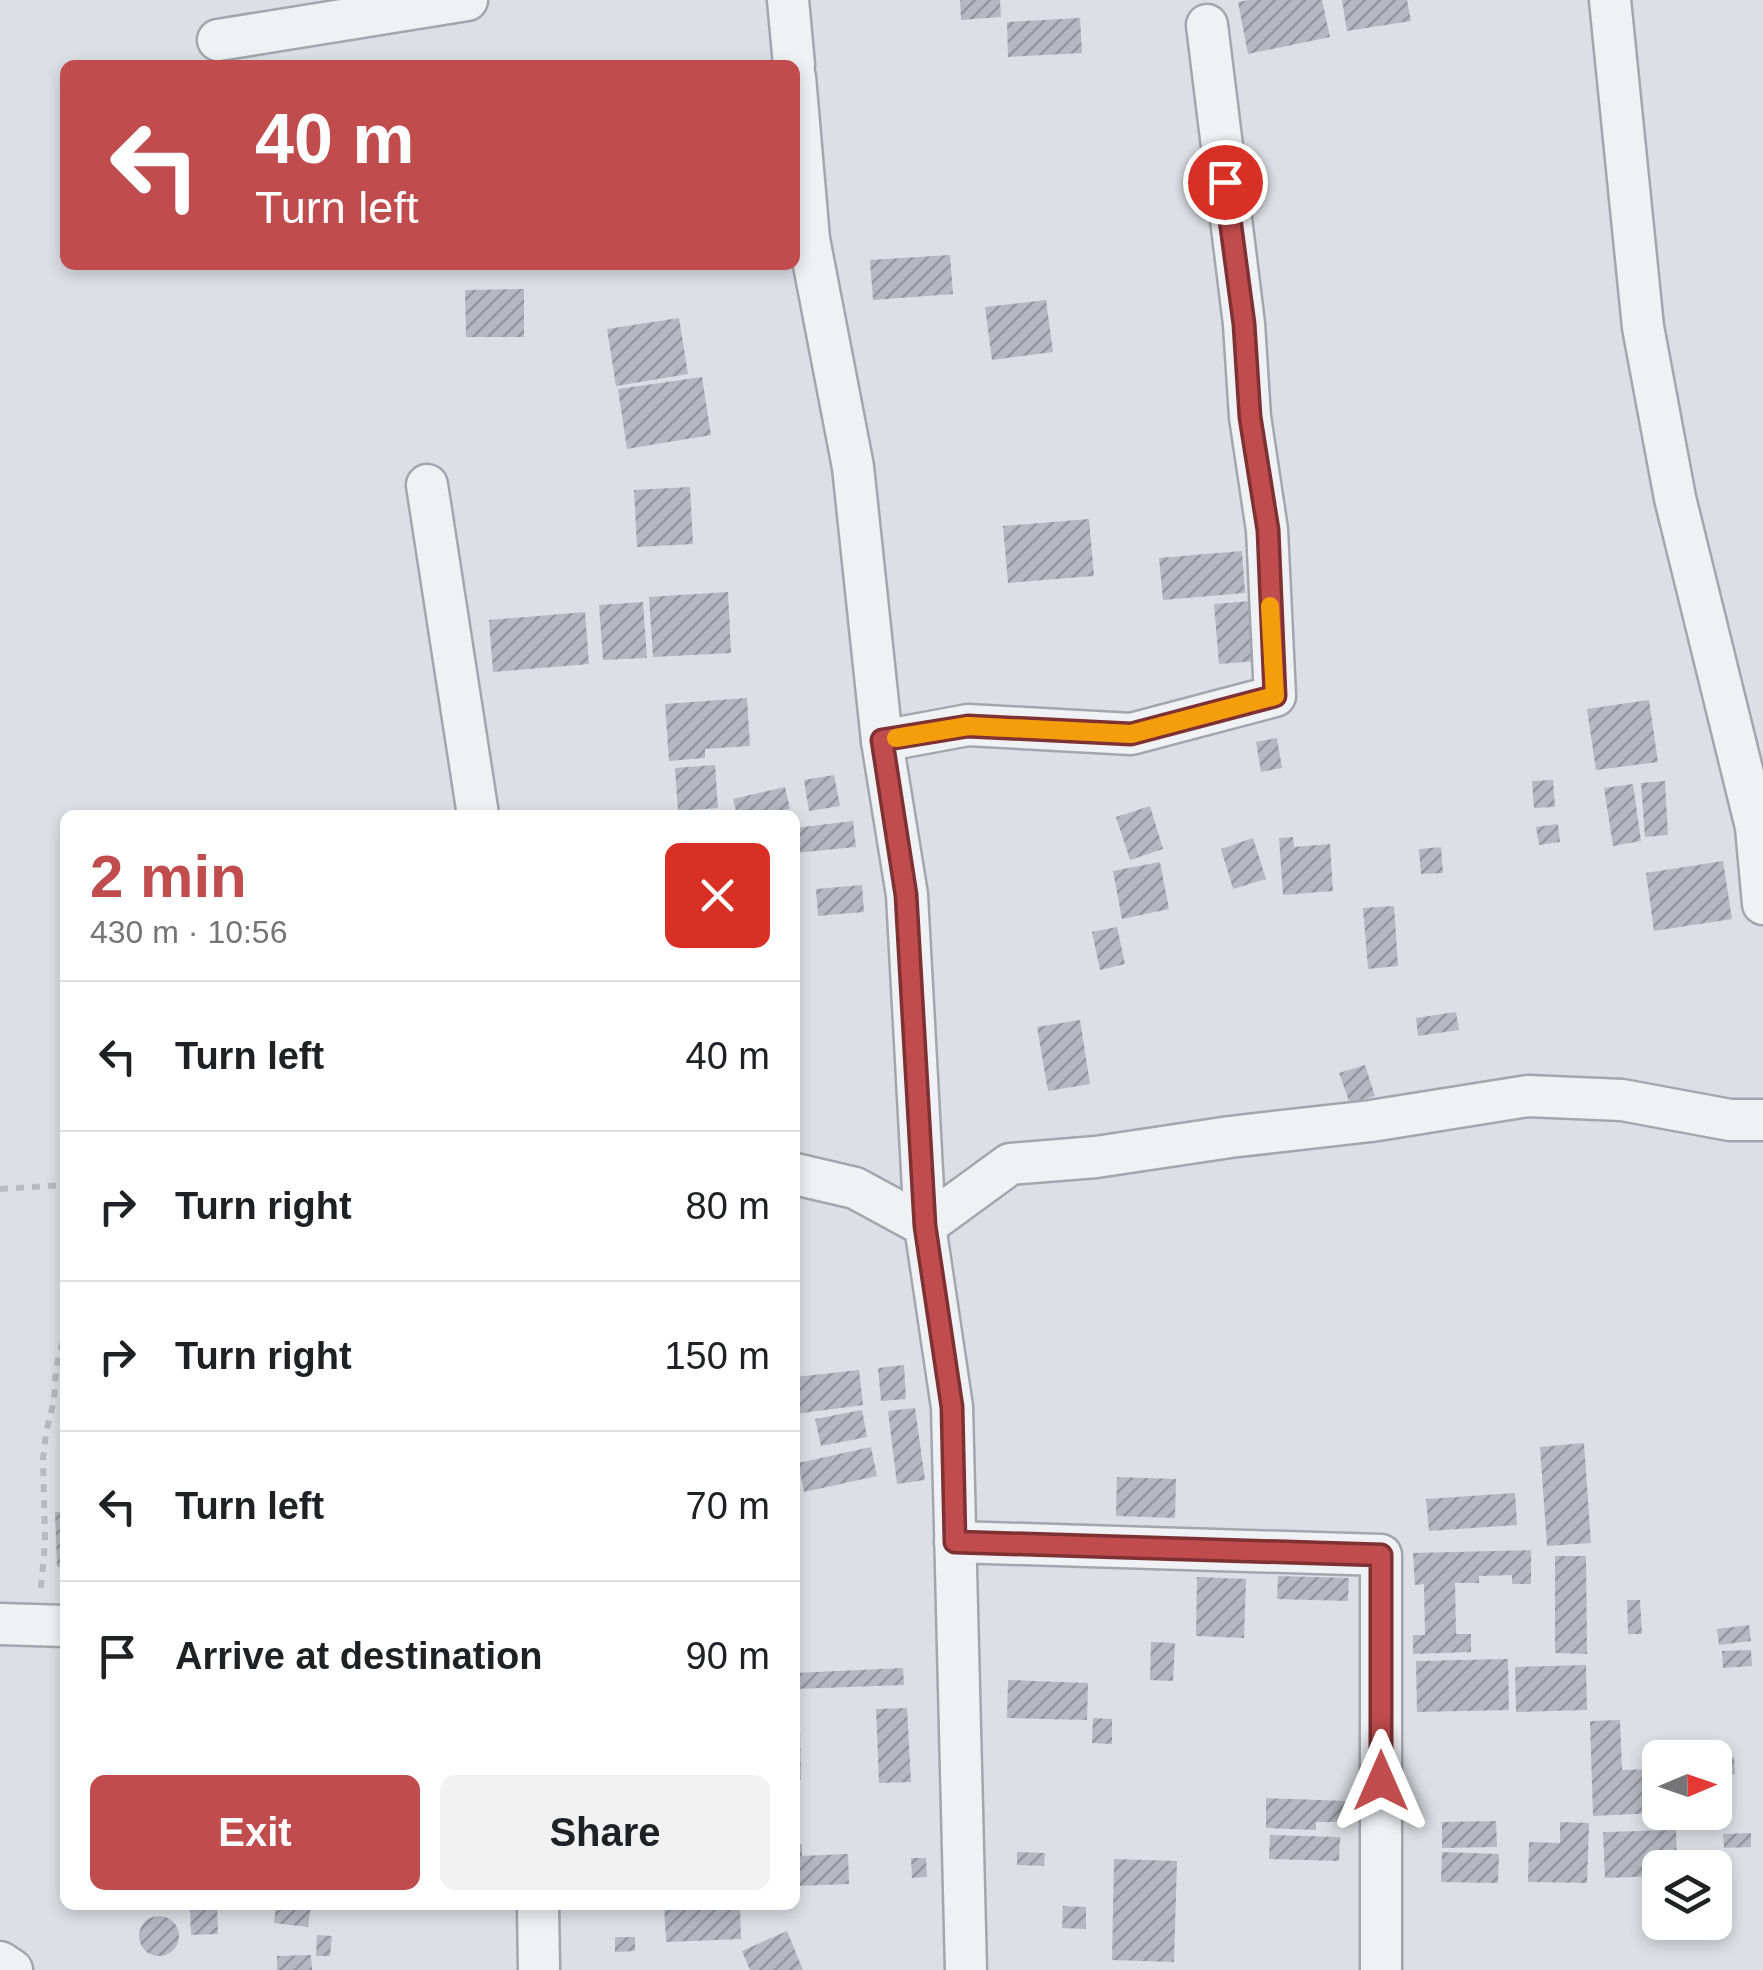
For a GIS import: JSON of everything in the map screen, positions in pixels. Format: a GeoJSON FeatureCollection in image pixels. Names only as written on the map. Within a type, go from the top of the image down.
{"type":"FeatureCollection","features":[{"type":"Feature","properties":{"kind":"street"},"geometry":{"type":"LineString","coordinates":[[218,40],[467,0]]}},
{"type":"Feature","properties":{"kind":"street"},"geometry":{"type":"LineString","coordinates":[[788,0],[794,60]]}},
{"type":"Feature","properties":{"kind":"street"},"geometry":{"type":"LineString","coordinates":[[1610,0],[1643,327],[1675,498],[1756,828],[1763,904]]}},
{"type":"Feature","properties":{"kind":"street"},"geometry":{"type":"LineString","coordinates":[[882,740],[968,726],[1131,734],[1275,696],[1268,530],[1250,417],[1244,324],[1207,24]]}},
{"type":"Feature","properties":{"kind":"street"},"geometry":{"type":"LineString","coordinates":[[800,134],[809,239],[853,467],[882,740],[906,895],[925,1226],[952,1407],[966,1970]]}},
{"type":"Feature","properties":{"kind":"street"},"geometry":{"type":"LineString","coordinates":[[427,485],[477,810]]}},
{"type":"Feature","properties":{"kind":"street"},"geometry":{"type":"LineString","coordinates":[[925,1226],[1010,1164],[1096,1157],[1528,1096],[1622,1100],[1730,1120],[1763,1120]]}},
{"type":"Feature","properties":{"kind":"street"},"geometry":{"type":"LineString","coordinates":[[800,1175],[855,1188],[925,1226]]}},
{"type":"Feature","properties":{"kind":"street"},"geometry":{"type":"LineString","coordinates":[[955,1542],[1381,1555],[1382,1970]]}},
{"type":"Feature","properties":{"kind":"street"},"geometry":{"type":"LineString","coordinates":[[1,1624],[60,1626]]}},
{"type":"Feature","properties":{"kind":"street"},"geometry":{"type":"LineString","coordinates":[[538,1910],[539,1970]]}},
{"type":"Feature","properties":{"kind":"street"},"geometry":{"type":"LineString","coordinates":[[0,1962],[12,1970]]}},
{"type":"Feature","properties":{"kind":"path"},"geometry":{"type":"LineString","coordinates":[[0,1189],[60,1185]]}},
{"type":"Feature","properties":{"kind":"path"},"geometry":{"type":"LineString","coordinates":[[1,1624],[9,1611],[33,1610],[39,1600],[45,1542],[43,1458],[60,1352]]}},
{"type":"Feature","properties":{"kind":"building"},"geometry":{"type":"Polygon","coordinates":[[[960,0],[1000,0],[1001,17],[961,20],[960,0]]]}},
{"type":"Feature","properties":{"kind":"building"},"geometry":{"type":"Polygon","coordinates":[[[1322,0],[1330,37],[1248,54],[1238,2],[1322,0]]]}},
{"type":"Feature","properties":{"kind":"building"},"geometry":{"type":"Polygon","coordinates":[[[1342,0],[1407,0],[1411,21],[1347,31],[1342,0]]]}},
{"type":"Feature","properties":{"kind":"building"},"geometry":{"type":"Polygon","coordinates":[[[1080,18],[1082,53],[1008,57],[1007,22],[1080,18]]]}},
{"type":"Feature","properties":{"kind":"building"},"geometry":{"type":"Polygon","coordinates":[[[950,255],[953,294],[873,300],[870,260],[950,255]]]}},
{"type":"Feature","properties":{"kind":"building"},"geometry":{"type":"Polygon","coordinates":[[[524,289],[524,337],[466,337],[465,290],[524,289]]]}},
{"type":"Feature","properties":{"kind":"building"},"geometry":{"type":"Polygon","coordinates":[[[1046,300],[1053,352],[992,360],[985,307],[1046,300]]]}},
{"type":"Feature","properties":{"kind":"building"},"geometry":{"type":"Polygon","coordinates":[[[679,318],[688,374],[616,386],[607,329],[679,318]]]}},
{"type":"Feature","properties":{"kind":"building"},"geometry":{"type":"Polygon","coordinates":[[[702,377],[711,435],[627,449],[618,389],[702,377]]]}},
{"type":"Feature","properties":{"kind":"building"},"geometry":{"type":"Polygon","coordinates":[[[690,487],[693,544],[637,547],[634,490],[690,487]]]}},
{"type":"Feature","properties":{"kind":"building"},"geometry":{"type":"Polygon","coordinates":[[[1089,519],[1094,576],[1008,583],[1003,526],[1089,519]]]}},
{"type":"Feature","properties":{"kind":"building"},"geometry":{"type":"Polygon","coordinates":[[[1242,551],[1245,593],[1163,600],[1159,558],[1242,551]]]}},
{"type":"Feature","properties":{"kind":"building"},"geometry":{"type":"Polygon","coordinates":[[[728,592],[731,653],[653,657],[649,597],[728,592]]]}},
{"type":"Feature","properties":{"kind":"building"},"geometry":{"type":"Polygon","coordinates":[[[1253,601],[1258,661],[1219,664],[1214,604],[1253,601]]]}},
{"type":"Feature","properties":{"kind":"building"},"geometry":{"type":"Polygon","coordinates":[[[643,602],[647,658],[603,660],[599,605],[643,602]]]}},
{"type":"Feature","properties":{"kind":"building"},"geometry":{"type":"Polygon","coordinates":[[[585,612],[589,664],[493,672],[489,620],[585,612]]]}},
{"type":"Feature","properties":{"kind":"building"},"geometry":{"type":"Polygon","coordinates":[[[747,698],[750,746],[705,749],[705,758],[669,761],[665,704],[747,698]]]}},
{"type":"Feature","properties":{"kind":"building"},"geometry":{"type":"Polygon","coordinates":[[[1649,700],[1658,762],[1596,770],[1587,709],[1649,700]]]}},
{"type":"Feature","properties":{"kind":"building"},"geometry":{"type":"Polygon","coordinates":[[[1277,738],[1282,768],[1261,772],[1256,742],[1277,738]]]}},
{"type":"Feature","properties":{"kind":"building"},"geometry":{"type":"Polygon","coordinates":[[[715,765],[718,808],[678,810],[675,768],[715,765]]]}},
{"type":"Feature","properties":{"kind":"building"},"geometry":{"type":"Polygon","coordinates":[[[834,775],[840,806],[809,811],[804,780],[834,775]]]}},
{"type":"Feature","properties":{"kind":"building"},"geometry":{"type":"Polygon","coordinates":[[[1553,780],[1555,807],[1534,808],[1532,781],[1553,780]]]}},
{"type":"Feature","properties":{"kind":"building"},"geometry":{"type":"Polygon","coordinates":[[[1665,781],[1668,835],[1645,837],[1641,783],[1665,781]]]}},
{"type":"Feature","properties":{"kind":"building"},"geometry":{"type":"Polygon","coordinates":[[[1633,784],[1641,841],[1613,846],[1604,788],[1633,784]]]}},
{"type":"Feature","properties":{"kind":"building"},"geometry":{"type":"Polygon","coordinates":[[[785,787],[790,809],[736,810],[733,799],[785,787]]]}},
{"type":"Feature","properties":{"kind":"building"},"geometry":{"type":"Polygon","coordinates":[[[1150,806],[1163,849],[1130,860],[1116,817],[1150,806]]]}},
{"type":"Feature","properties":{"kind":"building"},"geometry":{"type":"Polygon","coordinates":[[[853,821],[856,847],[800,853],[800,827],[853,821]]]}},
{"type":"Feature","properties":{"kind":"building"},"geometry":{"type":"Polygon","coordinates":[[[1558,824],[1560,842],[1539,845],[1536,827],[1558,824]]]}},
{"type":"Feature","properties":{"kind":"building"},"geometry":{"type":"Polygon","coordinates":[[[1293,837],[1294,847],[1330,844],[1333,891],[1283,895],[1279,838],[1293,837]]]}},
{"type":"Feature","properties":{"kind":"building"},"geometry":{"type":"Polygon","coordinates":[[[1253,838],[1266,879],[1233,889],[1221,849],[1253,838]]]}},
{"type":"Feature","properties":{"kind":"building"},"geometry":{"type":"Polygon","coordinates":[[[1441,847],[1443,873],[1421,874],[1419,849],[1441,847]]]}},
{"type":"Feature","properties":{"kind":"building"},"geometry":{"type":"Polygon","coordinates":[[[1723,861],[1732,919],[1654,931],[1646,873],[1723,861]]]}},
{"type":"Feature","properties":{"kind":"building"},"geometry":{"type":"Polygon","coordinates":[[[1160,862],[1169,909],[1122,919],[1113,871],[1160,862]]]}},
{"type":"Feature","properties":{"kind":"building"},"geometry":{"type":"Polygon","coordinates":[[[862,885],[864,912],[818,916],[816,889],[862,885]]]}},
{"type":"Feature","properties":{"kind":"building"},"geometry":{"type":"Polygon","coordinates":[[[1394,906],[1398,966],[1368,969],[1363,908],[1394,906]]]}},
{"type":"Feature","properties":{"kind":"building"},"geometry":{"type":"Polygon","coordinates":[[[1117,927],[1125,964],[1100,970],[1092,932],[1117,927]]]}},
{"type":"Feature","properties":{"kind":"building"},"geometry":{"type":"Polygon","coordinates":[[[1456,1012],[1459,1030],[1418,1036],[1416,1018],[1456,1012]]]}},
{"type":"Feature","properties":{"kind":"building"},"geometry":{"type":"Polygon","coordinates":[[[1080,1020],[1090,1084],[1048,1091],[1037,1027],[1080,1020]]]}},
{"type":"Feature","properties":{"kind":"building"},"geometry":{"type":"Polygon","coordinates":[[[1365,1065],[1375,1096],[1350,1104],[1339,1073],[1365,1065]]]}},
{"type":"Feature","properties":{"kind":"building"},"geometry":{"type":"Polygon","coordinates":[[[904,1365],[906,1399],[881,1401],[878,1368],[904,1365]]]}},
{"type":"Feature","properties":{"kind":"building"},"geometry":{"type":"Polygon","coordinates":[[[859,1370],[863,1405],[800,1413],[800,1376],[859,1370]]]}},
{"type":"Feature","properties":{"kind":"building"},"geometry":{"type":"Polygon","coordinates":[[[915,1408],[925,1480],[897,1484],[888,1411],[915,1408]]]}},
{"type":"Feature","properties":{"kind":"building"},"geometry":{"type":"Polygon","coordinates":[[[862,1410],[867,1437],[821,1446],[815,1419],[862,1410]]]}},
{"type":"Feature","properties":{"kind":"building"},"geometry":{"type":"Polygon","coordinates":[[[1584,1443],[1591,1543],[1547,1546],[1540,1447],[1584,1443]]]}},
{"type":"Feature","properties":{"kind":"building"},"geometry":{"type":"Polygon","coordinates":[[[871,1447],[877,1476],[804,1492],[800,1463],[871,1447]]]}},
{"type":"Feature","properties":{"kind":"building"},"geometry":{"type":"Polygon","coordinates":[[[1117,1477],[1176,1479],[1175,1518],[1116,1516],[1117,1477]]]}},
{"type":"Feature","properties":{"kind":"building"},"geometry":{"type":"Polygon","coordinates":[[[1515,1493],[1517,1525],[1429,1531],[1426,1499],[1515,1493]]]}},
{"type":"Feature","properties":{"kind":"building"},"geometry":{"type":"Polygon","coordinates":[[[55,1512],[60,1512],[60,1567],[55,1512]]]}},
{"type":"Feature","properties":{"kind":"building"},"geometry":{"type":"Polygon","coordinates":[[[1531,1550],[1531,1584],[1512,1584],[1512,1575],[1479,1576],[1479,1583],[1455,1583],[1456,1634],[1471,1634],[1471,1652],[1413,1654],[1413,1635],[1425,1635],[1424,1584],[1415,1585],[1413,1553],[1531,1550]]]}},
{"type":"Feature","properties":{"kind":"building"},"geometry":{"type":"Polygon","coordinates":[[[1555,1556],[1586,1556],[1587,1654],[1555,1653],[1555,1556]]]}},
{"type":"Feature","properties":{"kind":"building"},"geometry":{"type":"Polygon","coordinates":[[[1278,1576],[1349,1578],[1348,1601],[1277,1599],[1278,1576]]]}},
{"type":"Feature","properties":{"kind":"building"},"geometry":{"type":"Polygon","coordinates":[[[1197,1577],[1246,1579],[1244,1638],[1196,1636],[1197,1577]]]}},
{"type":"Feature","properties":{"kind":"building"},"geometry":{"type":"Polygon","coordinates":[[[1627,1600],[1640,1600],[1642,1634],[1628,1634],[1627,1600]]]}},
{"type":"Feature","properties":{"kind":"building"},"geometry":{"type":"Polygon","coordinates":[[[1749,1625],[1751,1641],[1719,1645],[1717,1629],[1749,1625]]]}},
{"type":"Feature","properties":{"kind":"building"},"geometry":{"type":"Polygon","coordinates":[[[1151,1642],[1175,1643],[1173,1681],[1150,1680],[1151,1642]]]}},
{"type":"Feature","properties":{"kind":"building"},"geometry":{"type":"Polygon","coordinates":[[[1751,1650],[1752,1666],[1723,1668],[1722,1651],[1751,1650]]]}},
{"type":"Feature","properties":{"kind":"building"},"geometry":{"type":"Polygon","coordinates":[[[1508,1659],[1509,1710],[1417,1712],[1416,1661],[1508,1659]]]}},
{"type":"Feature","properties":{"kind":"building"},"geometry":{"type":"Polygon","coordinates":[[[1586,1665],[1587,1710],[1516,1712],[1515,1667],[1586,1665]]]}},
{"type":"Feature","properties":{"kind":"building"},"geometry":{"type":"Polygon","coordinates":[[[903,1668],[904,1685],[800,1689],[800,1673],[903,1668]]]}},
{"type":"Feature","properties":{"kind":"building"},"geometry":{"type":"Polygon","coordinates":[[[1008,1680],[1088,1683],[1087,1720],[1007,1718],[1008,1680]]]}},
{"type":"Feature","properties":{"kind":"building"},"geometry":{"type":"Polygon","coordinates":[[[907,1708],[911,1782],[879,1783],[876,1709],[907,1708]]]}},
{"type":"Feature","properties":{"kind":"building"},"geometry":{"type":"Polygon","coordinates":[[[1093,1718],[1112,1719],[1112,1744],[1092,1743],[1093,1718]]]}},
{"type":"Feature","properties":{"kind":"building"},"geometry":{"type":"Polygon","coordinates":[[[1620,1720],[1622,1770],[1642,1769],[1642,1814],[1593,1816],[1590,1721],[1620,1720]]]}},
{"type":"Feature","properties":{"kind":"building"},"geometry":{"type":"Polygon","coordinates":[[[1266,1798],[1347,1801],[1346,1822],[1316,1822],[1316,1830],[1266,1828],[1266,1798]]]}},
{"type":"Feature","properties":{"kind":"building"},"geometry":{"type":"Polygon","coordinates":[[[1496,1821],[1497,1847],[1442,1848],[1442,1822],[1496,1821]]]}},
{"type":"Feature","properties":{"kind":"building"},"geometry":{"type":"Polygon","coordinates":[[[1560,1822],[1589,1823],[1587,1883],[1528,1882],[1529,1842],[1560,1843],[1560,1822]]]}},
{"type":"Feature","properties":{"kind":"building"},"geometry":{"type":"Polygon","coordinates":[[[1676,1830],[1677,1850],[1642,1850],[1642,1877],[1605,1878],[1603,1832],[1676,1830]]]}},
{"type":"Feature","properties":{"kind":"building"},"geometry":{"type":"Polygon","coordinates":[[[1751,1833],[1751,1847],[1724,1848],[1723,1834],[1751,1833]]]}},
{"type":"Feature","properties":{"kind":"building"},"geometry":{"type":"Polygon","coordinates":[[[1270,1835],[1340,1837],[1339,1861],[1269,1859],[1270,1835]]]}},
{"type":"Feature","properties":{"kind":"building"},"geometry":{"type":"Polygon","coordinates":[[[800,1844],[802,1856],[848,1854],[849,1884],[800,1886],[800,1844]]]}},
{"type":"Feature","properties":{"kind":"building"},"geometry":{"type":"Polygon","coordinates":[[[1017,1852],[1045,1853],[1044,1866],[1017,1865],[1017,1852]]]}},
{"type":"Feature","properties":{"kind":"building"},"geometry":{"type":"Polygon","coordinates":[[[1442,1852],[1499,1854],[1498,1883],[1441,1882],[1442,1852]]]}},
{"type":"Feature","properties":{"kind":"building"},"geometry":{"type":"Polygon","coordinates":[[[911,1858],[926,1858],[927,1877],[912,1878],[911,1858]]]}},
{"type":"Feature","properties":{"kind":"building"},"geometry":{"type":"Polygon","coordinates":[[[1114,1859],[1177,1861],[1174,1962],[1112,1960],[1114,1859]]]}},
{"type":"Feature","properties":{"kind":"building"},"geometry":{"type":"Polygon","coordinates":[[[1063,1906],[1086,1907],[1086,1929],[1062,1928],[1063,1906]]]}},
{"type":"Feature","properties":{"kind":"building"},"geometry":{"type":"Polygon","coordinates":[[[190,1910],[217,1910],[218,1934],[191,1935],[190,1910]]]}},
{"type":"Feature","properties":{"kind":"building"},"geometry":{"type":"Polygon","coordinates":[[[275,1910],[310,1910],[308,1927],[274,1923],[275,1910]]]}},
{"type":"Feature","properties":{"kind":"building"},"geometry":{"type":"Polygon","coordinates":[[[664,1910],[740,1910],[741,1939],[666,1942],[664,1910]]]}},
{"type":"Feature","properties":{"kind":"building"},"geometry":{"type":"Polygon","coordinates":[[[159,1916],[173,1922],[179,1936],[173,1950],[159,1956],[145,1950],[139,1936],[145,1922],[159,1916]]]}},
{"type":"Feature","properties":{"kind":"building"},"geometry":{"type":"Polygon","coordinates":[[[787,1931],[803,1970],[750,1970],[742,1951],[787,1931]]]}},
{"type":"Feature","properties":{"kind":"building"},"geometry":{"type":"Polygon","coordinates":[[[317,1935],[332,1936],[330,1956],[316,1956],[317,1935]]]}},
{"type":"Feature","properties":{"kind":"building"},"geometry":{"type":"Polygon","coordinates":[[[615,1937],[635,1937],[635,1951],[615,1952],[615,1937]]]}},
{"type":"Feature","properties":{"kind":"building"},"geometry":{"type":"Polygon","coordinates":[[[311,1955],[312,1970],[277,1970],[277,1956],[311,1955]]]}},
{"type":"Feature","properties":{"kind":"slow traffic"},"geometry":{"type":"LineString","coordinates":[[896,738],[968,726],[1131,734],[1275,696],[1270,606]]}},
{"type":"Feature","properties":{"kind":"route"},"geometry":{"type":"LineString","coordinates":[[1225,182],[1244,324],[1250,417],[1268,530],[1275,696],[1131,734],[968,726],[882,740],[906,895],[925,1226],[952,1407],[955,1542],[1381,1555],[1381,1781]]}}]}
